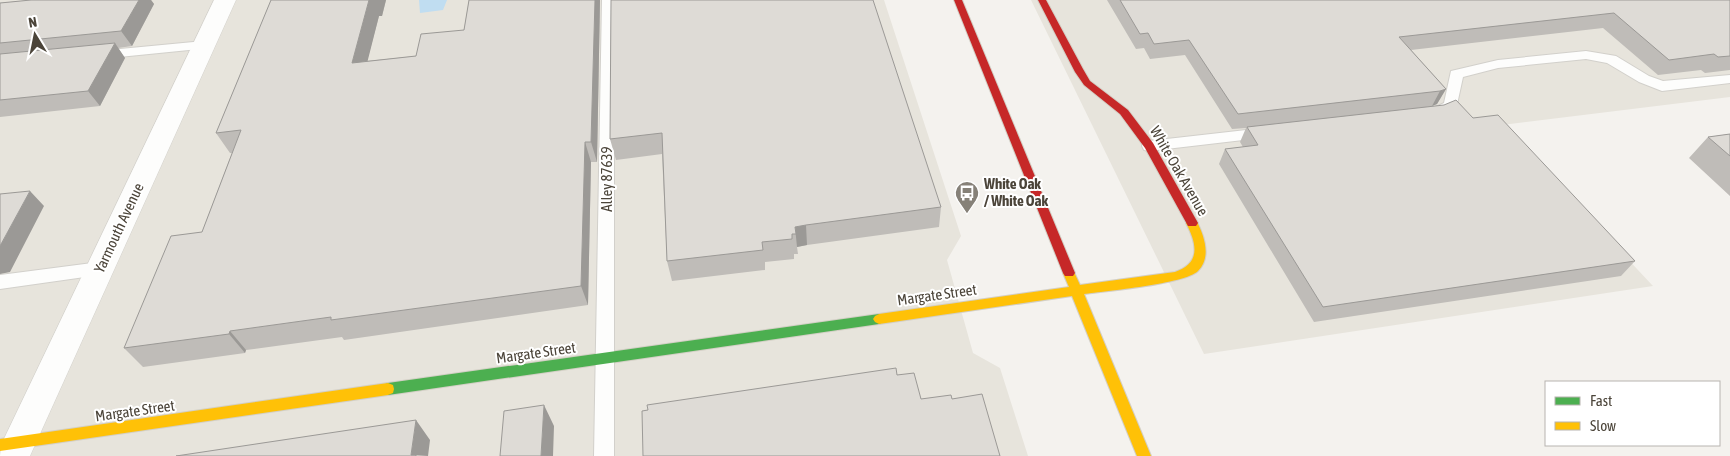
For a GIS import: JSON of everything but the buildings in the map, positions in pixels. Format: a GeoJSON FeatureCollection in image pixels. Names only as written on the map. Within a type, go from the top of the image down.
{"type":"FeatureCollection","features":[{"type":"Feature","properties":{"kind":"street","name":"Yarmouth Avenue"},"geometry":{"type":"LineString","coordinates":[[11,448],[100,269],[225,0]]}},
{"type":"Feature","properties":{"kind":"street"},"geometry":{"type":"LineString","coordinates":[[958,0],[1144,456]]}},
{"type":"Feature","properties":{"kind":"street","name":"White Oak Avenue"},"geometry":{"type":"LineString","coordinates":[[1042,0],[1078,70],[1088,83],[1124,112],[1149,146],[1196,230],[1201,254],[1194,268],[1176,276],[1076,290]]}},
{"type":"Feature","properties":{"kind":"street","name":"Margate Street"},"geometry":{"type":"LineString","coordinates":[[11,448],[606,358],[1076,290]]}},
{"type":"Feature","properties":{"kind":"lane","name":"Alley 87639"},"geometry":{"type":"LineString","coordinates":[[604,456],[608,0]]}},
{"type":"Feature","properties":{"kind":"lane"},"geometry":{"type":"LineString","coordinates":[[88,56],[204,45]]}},
{"type":"Feature","properties":{"kind":"lane"},"geometry":{"type":"LineString","coordinates":[[1417,115],[1435,113],[1451,106],[1456,74],[1498,64],[1540,59],[1586,55],[1611,59],[1644,79],[1662,86],[1730,79]]}},
{"type":"Feature","properties":{"kind":"lane"},"geometry":{"type":"LineString","coordinates":[[1149,146],[1278,131]]}},
{"type":"Feature","properties":{"kind":"lane"},"geometry":{"type":"LineString","coordinates":[[0,282],[100,269]]}},
{"type":"Feature","properties":{"kind":"shaded area"},"geometry":{"type":"Polygon","coordinates":[[[0,0],[884,0],[961,236],[947,260],[973,353],[1000,368],[1028,456],[0,456],[0,0]]]}},
{"type":"Feature","properties":{"kind":"shaded area"},"geometry":{"type":"Polygon","coordinates":[[[1031,0],[1730,0],[1730,97],[1502,125],[1653,286],[1204,354],[1031,0]]]}},
{"type":"Feature","properties":{"kind":"water"},"geometry":{"type":"Polygon","coordinates":[[[419,0],[447,0],[443,10],[420,13],[419,0]]]}},
{"type":"Feature","properties":{"kind":"traffic: fast"},"geometry":{"type":"LineString","coordinates":[[388,389],[879,319]]}},
{"type":"Feature","properties":{"kind":"traffic: slow"},"geometry":{"type":"LineString","coordinates":[[879,319],[1176,276],[1194,268],[1199,258],[1199,239],[1192,223]]}},
{"type":"Feature","properties":{"kind":"traffic: slow"},"geometry":{"type":"LineString","coordinates":[[1069,273],[1144,456]]}},
{"type":"Feature","properties":{"kind":"traffic: slow"},"geometry":{"type":"LineString","coordinates":[[0,445],[388,389]]}},
{"type":"Feature","properties":{"kind":"traffic: jam"},"geometry":{"type":"LineString","coordinates":[[958,0],[1069,273]]}},
{"type":"Feature","properties":{"kind":"traffic: jam"},"geometry":{"type":"LineString","coordinates":[[1042,0],[1078,70],[1087,83],[1124,112],[1149,146],[1192,223]]}},
{"type":"Feature","properties":{"kind":"place","name":"White Oak / White Oak"},"geometry":{"type":"Point","coordinates":[967,214]}}]}
